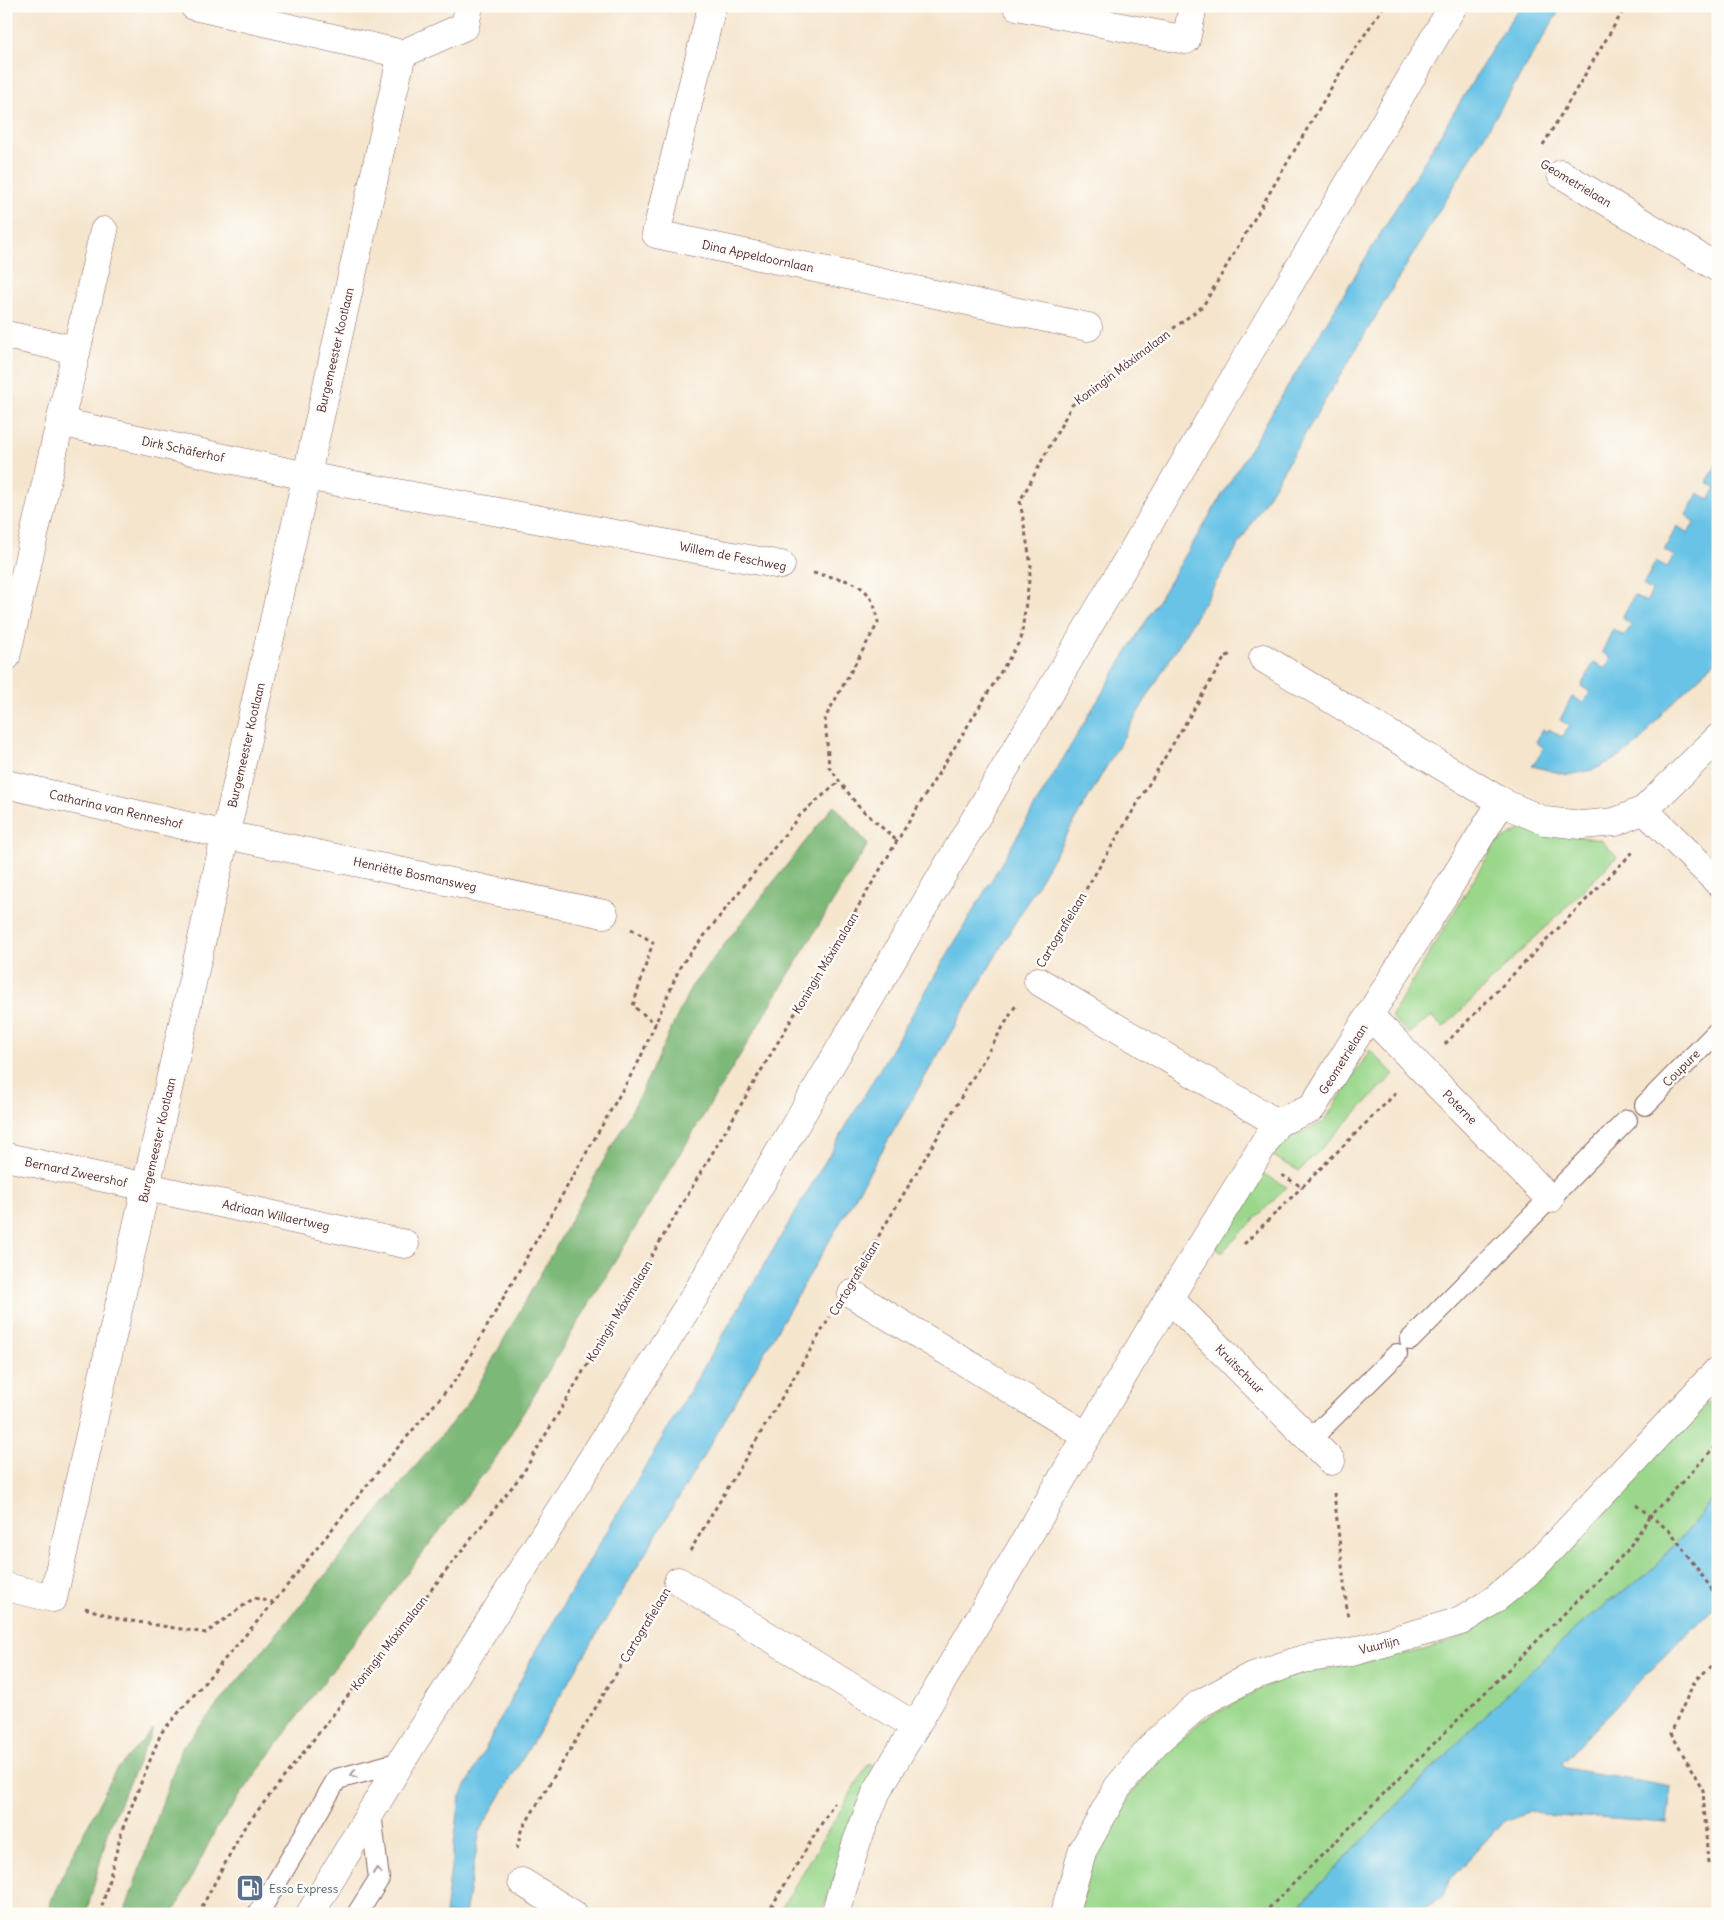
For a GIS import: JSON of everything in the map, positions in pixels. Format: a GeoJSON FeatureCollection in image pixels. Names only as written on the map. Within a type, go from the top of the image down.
{"type":"FeatureCollection","features":[{"type":"Feature","properties":{"kind":"street"},"geometry":{"type":"LineString","coordinates":[[194,6],[402,54],[465,26],[469,6]]}},
{"type":"Feature","properties":{"kind":"street","name":"Dina Appeldoornlaan"},"geometry":{"type":"LineString","coordinates":[[712,6],[656,234],[1088,327]]}},
{"type":"Feature","properties":{"kind":"street"},"geometry":{"type":"LineString","coordinates":[[1017,6],[1186,40],[1193,6]]}},
{"type":"Feature","properties":{"kind":"street"},"geometry":{"type":"LineString","coordinates":[[310,1914],[401,1762],[696,1294],[1453,6]]}},
{"type":"Feature","properties":{"kind":"street","name":"Burgemeester Kootlaan"},"geometry":{"type":"LineString","coordinates":[[6,1587],[53,1598],[402,54]]}},
{"type":"Feature","properties":{"kind":"street","name":"Geometrielaan"},"geometry":{"type":"LineString","coordinates":[[1561,174],[1718,268]]}},
{"type":"Feature","properties":{"kind":"street"},"geometry":{"type":"LineString","coordinates":[[6,657],[104,231]]}},
{"type":"Feature","properties":{"kind":"street"},"geometry":{"type":"LineString","coordinates":[[6,335],[76,350]]}},
{"type":"Feature","properties":{"kind":"street","name":"Dirk Schäferhof"},"geometry":{"type":"LineString","coordinates":[[60,422],[306,476]]}},
{"type":"Feature","properties":{"kind":"street","name":"Willem de Feschweg"},"geometry":{"type":"LineString","coordinates":[[306,476],[781,565]]}},
{"type":"Feature","properties":{"kind":"street"},"geometry":{"type":"LineString","coordinates":[[1263,658],[1502,802],[1545,821],[1582,825],[1652,817],[1718,738]]}},
{"type":"Feature","properties":{"kind":"street","name":"Catharina van Renneshof"},"geometry":{"type":"LineString","coordinates":[[6,784],[226,835]]}},
{"type":"Feature","properties":{"kind":"street","name":"Geometrielaan"},"geometry":{"type":"LineString","coordinates":[[1277,1123],[1312,1108],[1502,802]]}},
{"type":"Feature","properties":{"kind":"street"},"geometry":{"type":"LineString","coordinates":[[1652,817],[1718,882]]}},
{"type":"Feature","properties":{"kind":"street","name":"Henriëtte Bosmansweg"},"geometry":{"type":"LineString","coordinates":[[226,835],[604,914]]}},
{"type":"Feature","properties":{"kind":"street","name":"Cartografielaan"},"geometry":{"type":"LineString","coordinates":[[1038,981],[1277,1123]]}},
{"type":"Feature","properties":{"kind":"street","name":"Poterne"},"geometry":{"type":"LineString","coordinates":[[1370,1016],[1550,1199]]}},
{"type":"Feature","properties":{"kind":"street"},"geometry":{"type":"LineString","coordinates":[[835,1914],[868,1812],[877,1791],[1169,1298],[1277,1123]]}},
{"type":"Feature","properties":{"kind":"street","name":"Bernard Zweershof"},"geometry":{"type":"LineString","coordinates":[[6,1156],[146,1187]]}},
{"type":"Feature","properties":{"kind":"street","name":"Adriaan Willaertweg"},"geometry":{"type":"LineString","coordinates":[[146,1187],[404,1244]]}},
{"type":"Feature","properties":{"kind":"street","name":"Cartografielaan"},"geometry":{"type":"LineString","coordinates":[[852,1294],[1087,1436]]}},
{"type":"Feature","properties":{"kind":"street","name":"Kruitschuur"},"geometry":{"type":"LineString","coordinates":[[1169,1298],[1331,1461]]}},
{"type":"Feature","properties":{"kind":"street","name":"Vuurlijn"},"geometry":{"type":"LineString","coordinates":[[1064,1914],[1066,1901],[1083,1850],[1118,1787],[1155,1743],[1199,1704],[1250,1677],[1303,1659],[1352,1652],[1461,1621],[1486,1605],[1533,1568],[1718,1370]]}},
{"type":"Feature","properties":{"kind":"street","name":"Cartografielaan"},"geometry":{"type":"LineString","coordinates":[[678,1581],[915,1726]]}},
{"type":"Feature","properties":{"kind":"street"},"geometry":{"type":"LineString","coordinates":[[522,1882],[573,1914]]}},
{"type":"Feature","properties":{"kind":"lane","name":"Coupure"},"geometry":{"type":"LineString","coordinates":[[1645,1105],[1718,1031]]}},
{"type":"Feature","properties":{"kind":"lane"},"geometry":{"type":"LineString","coordinates":[[1310,1440],[1627,1120]]}},
{"type":"Feature","properties":{"kind":"lane"},"geometry":{"type":"LineString","coordinates":[[258,1914],[337,1779],[401,1762]]}},
{"type":"Feature","properties":{"kind":"lane"},"geometry":{"type":"LineString","coordinates":[[357,1914],[379,1879],[371,1813]]}},
{"type":"Feature","properties":{"kind":"path","name":"Koningin Máximalaan"},"geometry":{"type":"LineString","coordinates":[[198,1914],[244,1828],[523,1473],[897,841],[1021,639],[1031,566],[1020,501],[1072,405],[1203,306],[1347,61],[1384,6]]}},
{"type":"Feature","properties":{"kind":"path","name":"Geometrielaan"},"geometry":{"type":"LineString","coordinates":[[1561,174],[1535,159],[1626,6]]}},
{"type":"Feature","properties":{"kind":"path","name":"Willem de Feschweg"},"geometry":{"type":"LineString","coordinates":[[781,565],[858,583],[871,596],[877,610],[878,623],[825,718],[829,767],[858,806],[897,841]]}},
{"type":"Feature","properties":{"kind":"path","name":"Cartografielaan"},"geometry":{"type":"LineString","coordinates":[[1048,952],[1225,657],[1238,651],[1250,651],[1263,658]]}},
{"type":"Feature","properties":{"kind":"path"},"geometry":{"type":"LineString","coordinates":[[100,1914],[122,1830],[161,1733],[274,1602],[389,1458],[458,1378],[639,1060],[681,965],[801,814],[840,781]]}},
{"type":"Feature","properties":{"kind":"path"},"geometry":{"type":"LineString","coordinates":[[1254,1160],[1302,1186],[1421,1068],[1652,817]]}},
{"type":"Feature","properties":{"kind":"path"},"geometry":{"type":"LineString","coordinates":[[653,942],[633,1006],[656,1024]]}},
{"type":"Feature","properties":{"kind":"path","name":"Cartografielaan"},"geometry":{"type":"LineString","coordinates":[[861,1265],[1017,1003]]}},
{"type":"Feature","properties":{"kind":"path","name":"Cartografielaan"},"geometry":{"type":"LineString","coordinates":[[689,1553],[831,1316]]}},
{"type":"Feature","properties":{"kind":"path"},"geometry":{"type":"LineString","coordinates":[[1263,1914],[1626,1552],[1651,1515],[1718,1444]]}},
{"type":"Feature","properties":{"kind":"path"},"geometry":{"type":"LineString","coordinates":[[1331,1461],[1352,1652]]}},
{"type":"Feature","properties":{"kind":"path"},"geometry":{"type":"LineString","coordinates":[[1608,1487],[1651,1515],[1671,1532],[1718,1598]]}},
{"type":"Feature","properties":{"kind":"path"},"geometry":{"type":"LineString","coordinates":[[119,1619],[206,1633],[254,1598],[274,1602]]}},
{"type":"Feature","properties":{"kind":"path","name":"Cartografielaan"},"geometry":{"type":"LineString","coordinates":[[522,1882],[511,1875],[521,1831],[658,1604]]}},
{"type":"Feature","properties":{"kind":"path"},"geometry":{"type":"LineString","coordinates":[[1708,1864],[1703,1790],[1670,1733],[1696,1680],[1718,1661]]}},
{"type":"Feature","properties":{"kind":"path"},"geometry":{"type":"LineString","coordinates":[[767,1914],[839,1795]]}},
{"type":"Feature","properties":{"kind":"green space"},"geometry":{"type":"Polygon","coordinates":[[[834,805],[868,844],[497,1456],[311,1698],[216,1829],[173,1914],[124,1914],[181,1749],[469,1402],[637,1101],[691,987],[834,805]]]}},
{"type":"Feature","properties":{"kind":"green space"},"geometry":{"type":"Polygon","coordinates":[[[1523,828],[1601,840],[1617,857],[1443,1028],[1431,1016],[1409,1034],[1391,1017],[1495,844],[1523,828]]]}},
{"type":"Feature","properties":{"kind":"green space"},"geometry":{"type":"Polygon","coordinates":[[[1370,1050],[1394,1074],[1299,1171],[1273,1156],[1284,1140],[1324,1122],[1370,1050]]]}},
{"type":"Feature","properties":{"kind":"green space"},"geometry":{"type":"Polygon","coordinates":[[[1260,1172],[1287,1187],[1222,1252],[1213,1245],[1260,1172]]]}},
{"type":"Feature","properties":{"kind":"green space"},"geometry":{"type":"Polygon","coordinates":[[[1718,1393],[1718,1491],[1693,1524],[1649,1573],[1607,1603],[1572,1632],[1436,1765],[1291,1914],[1079,1914],[1088,1876],[1107,1830],[1130,1795],[1161,1758],[1201,1721],[1284,1677],[1424,1650],[1464,1636],[1502,1611],[1594,1526],[1636,1477],[1718,1393]]]}},
{"type":"Feature","properties":{"kind":"green space"},"geometry":{"type":"Polygon","coordinates":[[[153,1729],[110,1825],[86,1914],[46,1914],[57,1886],[114,1773],[153,1729]]]}},
{"type":"Feature","properties":{"kind":"green space"},"geometry":{"type":"Polygon","coordinates":[[[869,1763],[877,1767],[821,1914],[778,1914],[869,1763]]]}},
{"type":"Feature","properties":{"kind":"water"},"geometry":{"type":"Polygon","coordinates":[[[1521,6],[1562,6],[1140,709],[713,1440],[480,1830],[465,1914],[445,1914],[460,1798],[531,1660],[1090,713],[1502,33],[1521,6]]]}},
{"type":"Feature","properties":{"kind":"water"},"geometry":{"type":"Polygon","coordinates":[[[1718,461],[1718,659],[1663,712],[1639,743],[1619,757],[1593,770],[1568,775],[1532,766],[1544,748],[1536,742],[1543,729],[1548,732],[1549,729],[1562,737],[1570,726],[1560,720],[1572,697],[1583,703],[1590,692],[1581,686],[1594,662],[1605,669],[1611,658],[1602,652],[1613,629],[1624,636],[1632,625],[1622,618],[1634,595],[1646,602],[1652,591],[1643,585],[1656,561],[1667,567],[1674,556],[1664,550],[1677,526],[1688,533],[1695,522],[1686,515],[1698,493],[1709,499],[1716,488],[1707,482],[1718,461]]]}},
{"type":"Feature","properties":{"kind":"water"},"geometry":{"type":"Polygon","coordinates":[[[1718,1491],[1718,1603],[1638,1682],[1562,1763],[1565,1768],[1671,1787],[1667,1823],[1529,1813],[1504,1821],[1449,1880],[1444,1897],[1412,1914],[1291,1914],[1490,1710],[1572,1632],[1607,1603],[1649,1573],[1693,1524],[1718,1491]]]}},
{"type":"Feature","properties":{"kind":"place","name":"Esso Express"},"geometry":{"type":"Point","coordinates":[250,1888]}}]}
